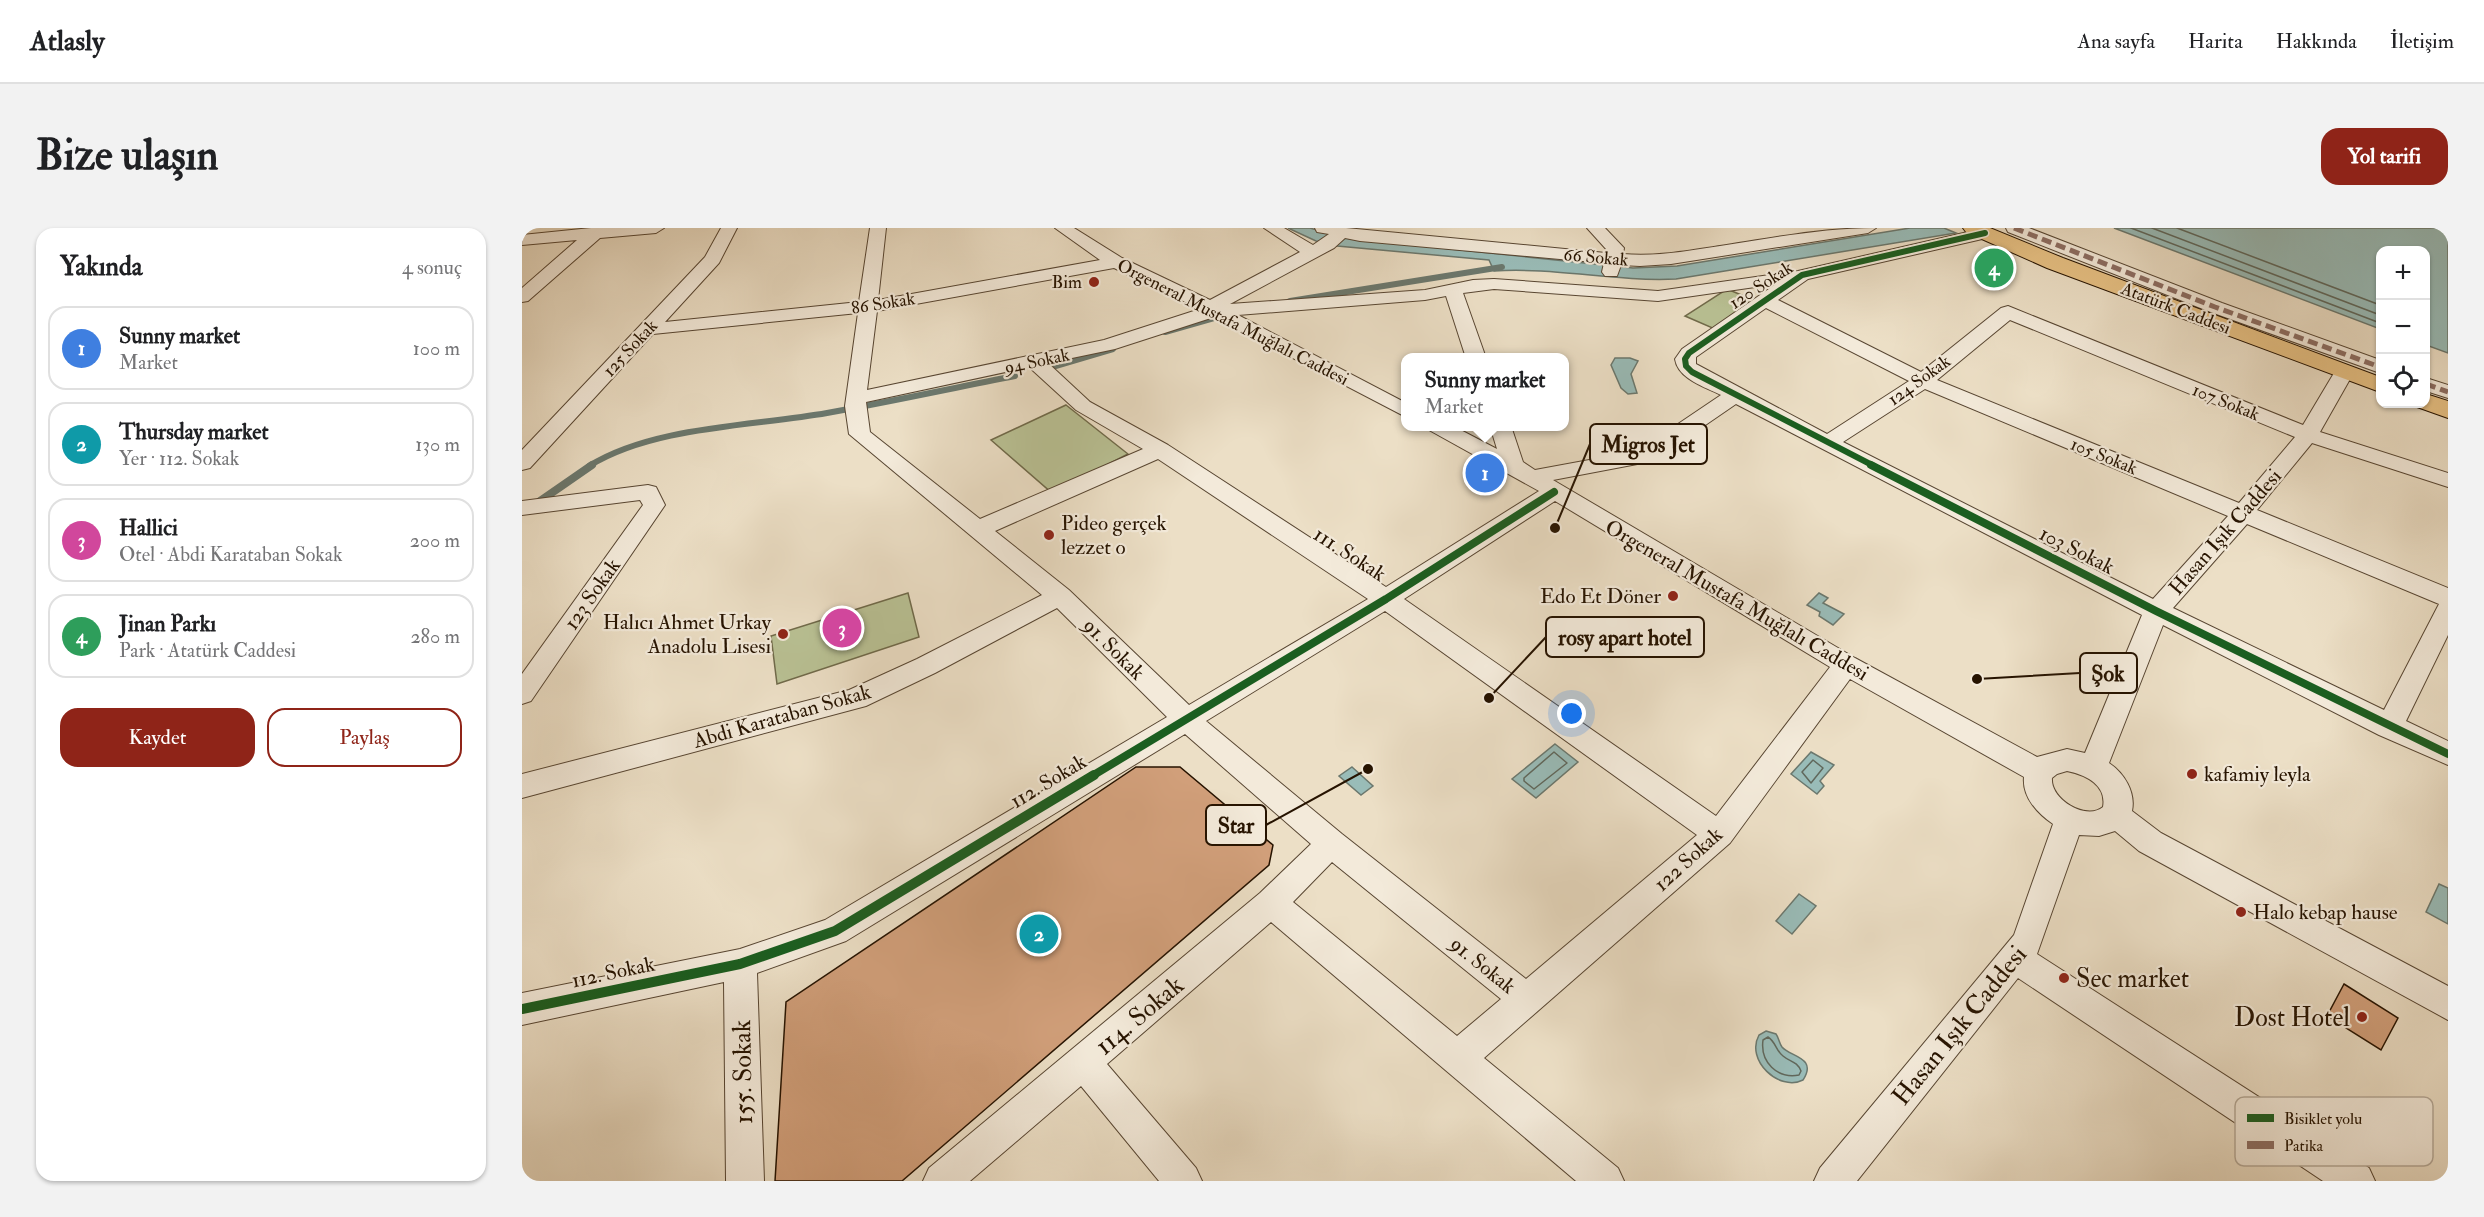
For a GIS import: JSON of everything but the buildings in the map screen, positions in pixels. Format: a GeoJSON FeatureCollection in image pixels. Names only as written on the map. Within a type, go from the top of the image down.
{"type":"FeatureCollection","features":[{"type":"Feature","properties":{"kind":"main road","name":"Atatürk Caddesi"},"geometry":{"type":"LineString","coordinates":[[1979,230],[2055,263],[2376,384]]}},
{"type":"Feature","properties":{"kind":"main road"},"geometry":{"type":"LineString","coordinates":[[2430,403],[2448,410]]}},
{"type":"Feature","properties":{"kind":"street"},"geometry":{"type":"LineString","coordinates":[[522,240],[599,230],[656,228]]}},
{"type":"Feature","properties":{"kind":"street","name":"125 Sokak"},"geometry":{"type":"LineString","coordinates":[[522,463],[713,259],[729,228]]}},
{"type":"Feature","properties":{"kind":"street"},"geometry":{"type":"LineString","coordinates":[[856,406],[878,228]]}},
{"type":"Feature","properties":{"kind":"street","name":"Orgeneral Mustafa Muğlalı Caddesi"},"geometry":{"type":"LineString","coordinates":[[1063,228],[1116,262],[1401,408]]}},
{"type":"Feature","properties":{"kind":"street"},"geometry":{"type":"LineString","coordinates":[[1272,228],[1328,239]]}},
{"type":"Feature","properties":{"kind":"street"},"geometry":{"type":"LineString","coordinates":[[1595,228],[1612,242],[1615,248],[1611,273]]}},
{"type":"Feature","properties":{"kind":"street","name":"66 Sokak"},"geometry":{"type":"LineString","coordinates":[[1328,239],[1611,273],[1671,259],[1868,228]]}},
{"type":"Feature","properties":{"kind":"street"},"geometry":{"type":"LineString","coordinates":[[2014,228],[2215,307],[2376,366]]}},
{"type":"Feature","properties":{"kind":"street"},"geometry":{"type":"LineString","coordinates":[[522,297],[599,230]]}},
{"type":"Feature","properties":{"kind":"street","name":"120 Sokak"},"geometry":{"type":"LineString","coordinates":[[1692,372],[1686,366],[1685,359],[1689,353],[1802,275],[1979,230]]}},
{"type":"Feature","properties":{"kind":"street"},"geometry":{"type":"LineString","coordinates":[[1211,309],[1328,239]]}},
{"type":"Feature","properties":{"kind":"street","name":"86 Sokak"},"geometry":{"type":"LineString","coordinates":[[648,328],[867,307],[1116,262]]}},
{"type":"Feature","properties":{"kind":"street"},"geometry":{"type":"LineString","coordinates":[[1211,309],[1425,294],[1473,285],[1523,285],[1611,273],[1658,296],[1802,275]]}},
{"type":"Feature","properties":{"kind":"street"},"geometry":{"type":"LineString","coordinates":[[1453,290],[1475,353]]}},
{"type":"Feature","properties":{"kind":"street","name":"105 Sokak"},"geometry":{"type":"LineString","coordinates":[[1766,301],[1923,381],[2448,598]]}},
{"type":"Feature","properties":{"kind":"street","name":"94 Sokak"},"geometry":{"type":"LineString","coordinates":[[856,406],[1039,366],[1211,309]]}},
{"type":"Feature","properties":{"kind":"street","name":"124 Sokak"},"geometry":{"type":"LineString","coordinates":[[1827,442],[1923,381],[2008,312]]}},
{"type":"Feature","properties":{"kind":"street","name":"107 Sokak"},"geometry":{"type":"LineString","coordinates":[[2008,312],[2308,435],[2448,480]]}},
{"type":"Feature","properties":{"kind":"street","name":"111. Sokak"},"geometry":{"type":"LineString","coordinates":[[1039,366],[1083,406],[1160,450],[1386,599],[1719,834]]}},
{"type":"Feature","properties":{"kind":"street","name":"103 Sokak"},"geometry":{"type":"LineString","coordinates":[[1692,372],[2156,611],[2448,754]]}},
{"type":"Feature","properties":{"kind":"street","name":"Hasan Işık Caddesi"},"geometry":{"type":"LineString","coordinates":[[2093,768],[2156,611],[2308,435],[2344,372]]}},
{"type":"Feature","properties":{"kind":"street"},"geometry":{"type":"LineString","coordinates":[[2430,385],[2448,392]]}},
{"type":"Feature","properties":{"kind":"street"},"geometry":{"type":"LineString","coordinates":[[1503,431],[1533,479],[1645,456],[1735,395]]}},
{"type":"Feature","properties":{"kind":"street","name":"91. Sokak"},"geometry":{"type":"LineString","coordinates":[[856,406],[860,434],[1060,596],[1186,719],[1331,843],[1526,999]]}},
{"type":"Feature","properties":{"kind":"street","name":"Orgeneral Mustafa Muğlalı Caddesi"},"geometry":{"type":"LineString","coordinates":[[1445,431],[1533,479],[1846,665],[2038,772]]}},
{"type":"Feature","properties":{"kind":"street"},"geometry":{"type":"LineString","coordinates":[[978,529],[1160,450]]}},
{"type":"Feature","properties":{"kind":"street","name":"112. Sokak"},"geometry":{"type":"LineString","coordinates":[[522,1009],[740,964],[835,931],[1386,599],[1533,479]]}},
{"type":"Feature","properties":{"kind":"street","name":"123 Sokak"},"geometry":{"type":"LineString","coordinates":[[522,508],[648,492],[654,505],[522,694]]}},
{"type":"Feature","properties":{"kind":"street","name":"Abdi Karataban Sokak"},"geometry":{"type":"LineString","coordinates":[[522,786],[856,699],[926,666],[1060,596]]}},
{"type":"Feature","properties":{"kind":"street"},"geometry":{"type":"LineString","coordinates":[[2389,727],[2448,610]]}},
{"type":"Feature","properties":{"kind":"street","name":"122 Sokak"},"geometry":{"type":"LineString","coordinates":[[1458,1058],[1719,834],[1846,665]]}},
{"type":"Feature","properties":{"kind":"street"},"geometry":{"type":"LineString","coordinates":[[2067,760],[2093,768],[2105,776],[2119,797],[2120,807],[2116,815],[2108,821],[2083,824],[2069,819],[2056,812],[2039,792],[2038,772],[2044,765],[2067,760]]}},
{"type":"Feature","properties":{"kind":"street"},"geometry":{"type":"LineString","coordinates":[[2116,815],[2150,842],[2448,1004]]}},
{"type":"Feature","properties":{"kind":"street","name":"Hasan Işık Caddesi"},"geometry":{"type":"LineString","coordinates":[[1833,1181],[2027,943],[2069,819]]}},
{"type":"Feature","properties":{"kind":"street","name":"114. Sokak"},"geometry":{"type":"LineString","coordinates":[[942,1181],[1271,903],[1331,843]]}},
{"type":"Feature","properties":{"kind":"street"},"geometry":{"type":"LineString","coordinates":[[1271,903],[1605,1181]]}},
{"type":"Feature","properties":{"kind":"street"},"geometry":{"type":"LineString","coordinates":[[2015,958],[2235,1102]]}},
{"type":"Feature","properties":{"kind":"street","name":"155. Sokak"},"geometry":{"type":"LineString","coordinates":[[740,964],[744,1181]]}},
{"type":"Feature","properties":{"kind":"street"},"geometry":{"type":"LineString","coordinates":[[1083,1062],[1183,1181]]}},
{"type":"Feature","properties":{"kind":"street"},"geometry":{"type":"LineString","coordinates":[[2333,1166],[2356,1181]]}},
{"type":"Feature","properties":{"kind":"green space"},"geometry":{"type":"Polygon","coordinates":[[[1727,289],[1758,302],[1717,330],[1685,316],[1727,289]]]}},
{"type":"Feature","properties":{"kind":"green space"},"geometry":{"type":"Polygon","coordinates":[[[1066,405],[1128,454],[1052,493],[991,440],[1066,405]]]}},
{"type":"Feature","properties":{"kind":"green space"},"geometry":{"type":"Polygon","coordinates":[[[908,593],[919,637],[777,684],[771,636],[908,593]]]}},
{"type":"Feature","properties":{"kind":"water"},"geometry":{"type":"Polygon","coordinates":[[[1288,228],[1310,228],[1345,238],[1633,268],[1677,266],[1910,228],[1944,228],[1956,233],[1676,279],[1653,279],[1540,271],[1494,271],[1489,260],[1337,246],[1316,241],[1288,228]]]}},
{"type":"Feature","properties":{"kind":"water"},"geometry":{"type":"Polygon","coordinates":[[[2114,228],[2448,228],[2448,353],[2430,346],[2430,246],[2376,246],[2376,327],[2114,228]]]}},
{"type":"Feature","properties":{"kind":"water"},"geometry":{"type":"Polygon","coordinates":[[[1615,358],[1630,358],[1638,361],[1631,374],[1637,393],[1628,394],[1621,388],[1611,365],[1615,358]]]}},
{"type":"Feature","properties":{"kind":"water"},"geometry":{"type":"Polygon","coordinates":[[[1819,593],[1828,598],[1823,603],[1844,614],[1833,625],[1819,616],[1820,612],[1807,605],[1819,593]]]}},
{"type":"Feature","properties":{"kind":"water"},"geometry":{"type":"Polygon","coordinates":[[[1555,744],[1578,762],[1536,798],[1512,779],[1555,744]]]}},
{"type":"Feature","properties":{"kind":"water"},"geometry":{"type":"Polygon","coordinates":[[[1811,752],[1834,765],[1820,781],[1824,786],[1817,794],[1791,774],[1811,752]]]}},
{"type":"Feature","properties":{"kind":"water"},"geometry":{"type":"Polygon","coordinates":[[[1352,767],[1373,786],[1361,795],[1339,776],[1352,767]]]}},
{"type":"Feature","properties":{"kind":"water"},"geometry":{"type":"Polygon","coordinates":[[[2439,884],[2448,888],[2448,924],[2426,912],[2439,884]]]}},
{"type":"Feature","properties":{"kind":"water"},"geometry":{"type":"Polygon","coordinates":[[[1799,894],[1816,906],[1792,934],[1776,921],[1799,894]]]}},
{"type":"Feature","properties":{"kind":"water"},"geometry":{"type":"Polygon","coordinates":[[[1766,1031],[1776,1034],[1782,1047],[1805,1062],[1807,1072],[1803,1080],[1794,1083],[1784,1082],[1775,1078],[1760,1063],[1756,1045],[1759,1035],[1766,1031]]]}},
{"type":"Feature","properties":{"kind":"waterway"},"geometry":{"type":"LineString","coordinates":[[1290,301],[1502,267]]}},
{"type":"Feature","properties":{"kind":"waterway"},"geometry":{"type":"LineString","coordinates":[[1165,332],[1221,316]]}},
{"type":"Feature","properties":{"kind":"waterway"},"geometry":{"type":"LineString","coordinates":[[1042,370],[1113,349]]}},
{"type":"Feature","properties":{"kind":"waterway"},"geometry":{"type":"LineString","coordinates":[[589,466],[615,453],[673,435],[827,413],[1015,376]]}},
{"type":"Feature","properties":{"kind":"waterway"},"geometry":{"type":"LineString","coordinates":[[540,501],[592,465]]}},
{"type":"Feature","properties":{"kind":"marked path"},"geometry":{"type":"LineString","coordinates":[[2014,228],[2215,307],[2376,366]]}},
{"type":"Feature","properties":{"kind":"marked path"},"geometry":{"type":"LineString","coordinates":[[2430,385],[2448,392]]}},
{"type":"Feature","properties":{"kind":"cycle path"},"geometry":{"type":"LineString","coordinates":[[1985,233],[1802,275],[1689,353],[1685,359],[1686,366],[1692,372],[1735,395],[2156,611],[2448,754]]}},
{"type":"Feature","properties":{"kind":"cycle path"},"geometry":{"type":"LineString","coordinates":[[522,1009],[740,964],[835,931],[1386,599],[1554,492]]}},
{"type":"Feature","properties":{"kind":"place","name":"Jinan Parkı"},"geometry":{"type":"Point","coordinates":[1994,268]}},
{"type":"Feature","properties":{"kind":"place","name":"Bim"},"geometry":{"type":"Point","coordinates":[1094,282]}},
{"type":"Feature","properties":{"kind":"place","name":"Sunny market"},"geometry":{"type":"Point","coordinates":[1485,473]}},
{"type":"Feature","properties":{"kind":"place","name":"Migros Jet"},"geometry":{"type":"Point","coordinates":[1555,528]}},
{"type":"Feature","properties":{"kind":"place","name":"Pideo gerçek lezzet o"},"geometry":{"type":"Point","coordinates":[1049,535]}},
{"type":"Feature","properties":{"kind":"place","name":"Edo Et Döner"},"geometry":{"type":"Point","coordinates":[1673,596]}},
{"type":"Feature","properties":{"kind":"place","name":"Hallici"},"geometry":{"type":"Point","coordinates":[842,628]}},
{"type":"Feature","properties":{"kind":"place","name":"Halıcı Ahmet Urkay Anadolu Lisesi"},"geometry":{"type":"Point","coordinates":[783,634]}},
{"type":"Feature","properties":{"kind":"place","name":"Şok"},"geometry":{"type":"Point","coordinates":[1977,679]}},
{"type":"Feature","properties":{"kind":"place","name":"rosy apart hotel"},"geometry":{"type":"Point","coordinates":[1489,698]}},
{"type":"Feature","properties":{"kind":"place","name":"Star"},"geometry":{"type":"Point","coordinates":[1368,769]}},
{"type":"Feature","properties":{"kind":"place","name":"kafamiy leyla"},"geometry":{"type":"Point","coordinates":[2192,774]}},
{"type":"Feature","properties":{"kind":"place","name":"Halo kebap hause"},"geometry":{"type":"Point","coordinates":[2241,912]}},
{"type":"Feature","properties":{"kind":"place","name":"Thursday market"},"geometry":{"type":"Point","coordinates":[1039,934]}},
{"type":"Feature","properties":{"kind":"place","name":"Sec market"},"geometry":{"type":"Point","coordinates":[2064,978]}},
{"type":"Feature","properties":{"kind":"place","name":"Dost Hotel"},"geometry":{"type":"Point","coordinates":[2362,1017]}}]}
